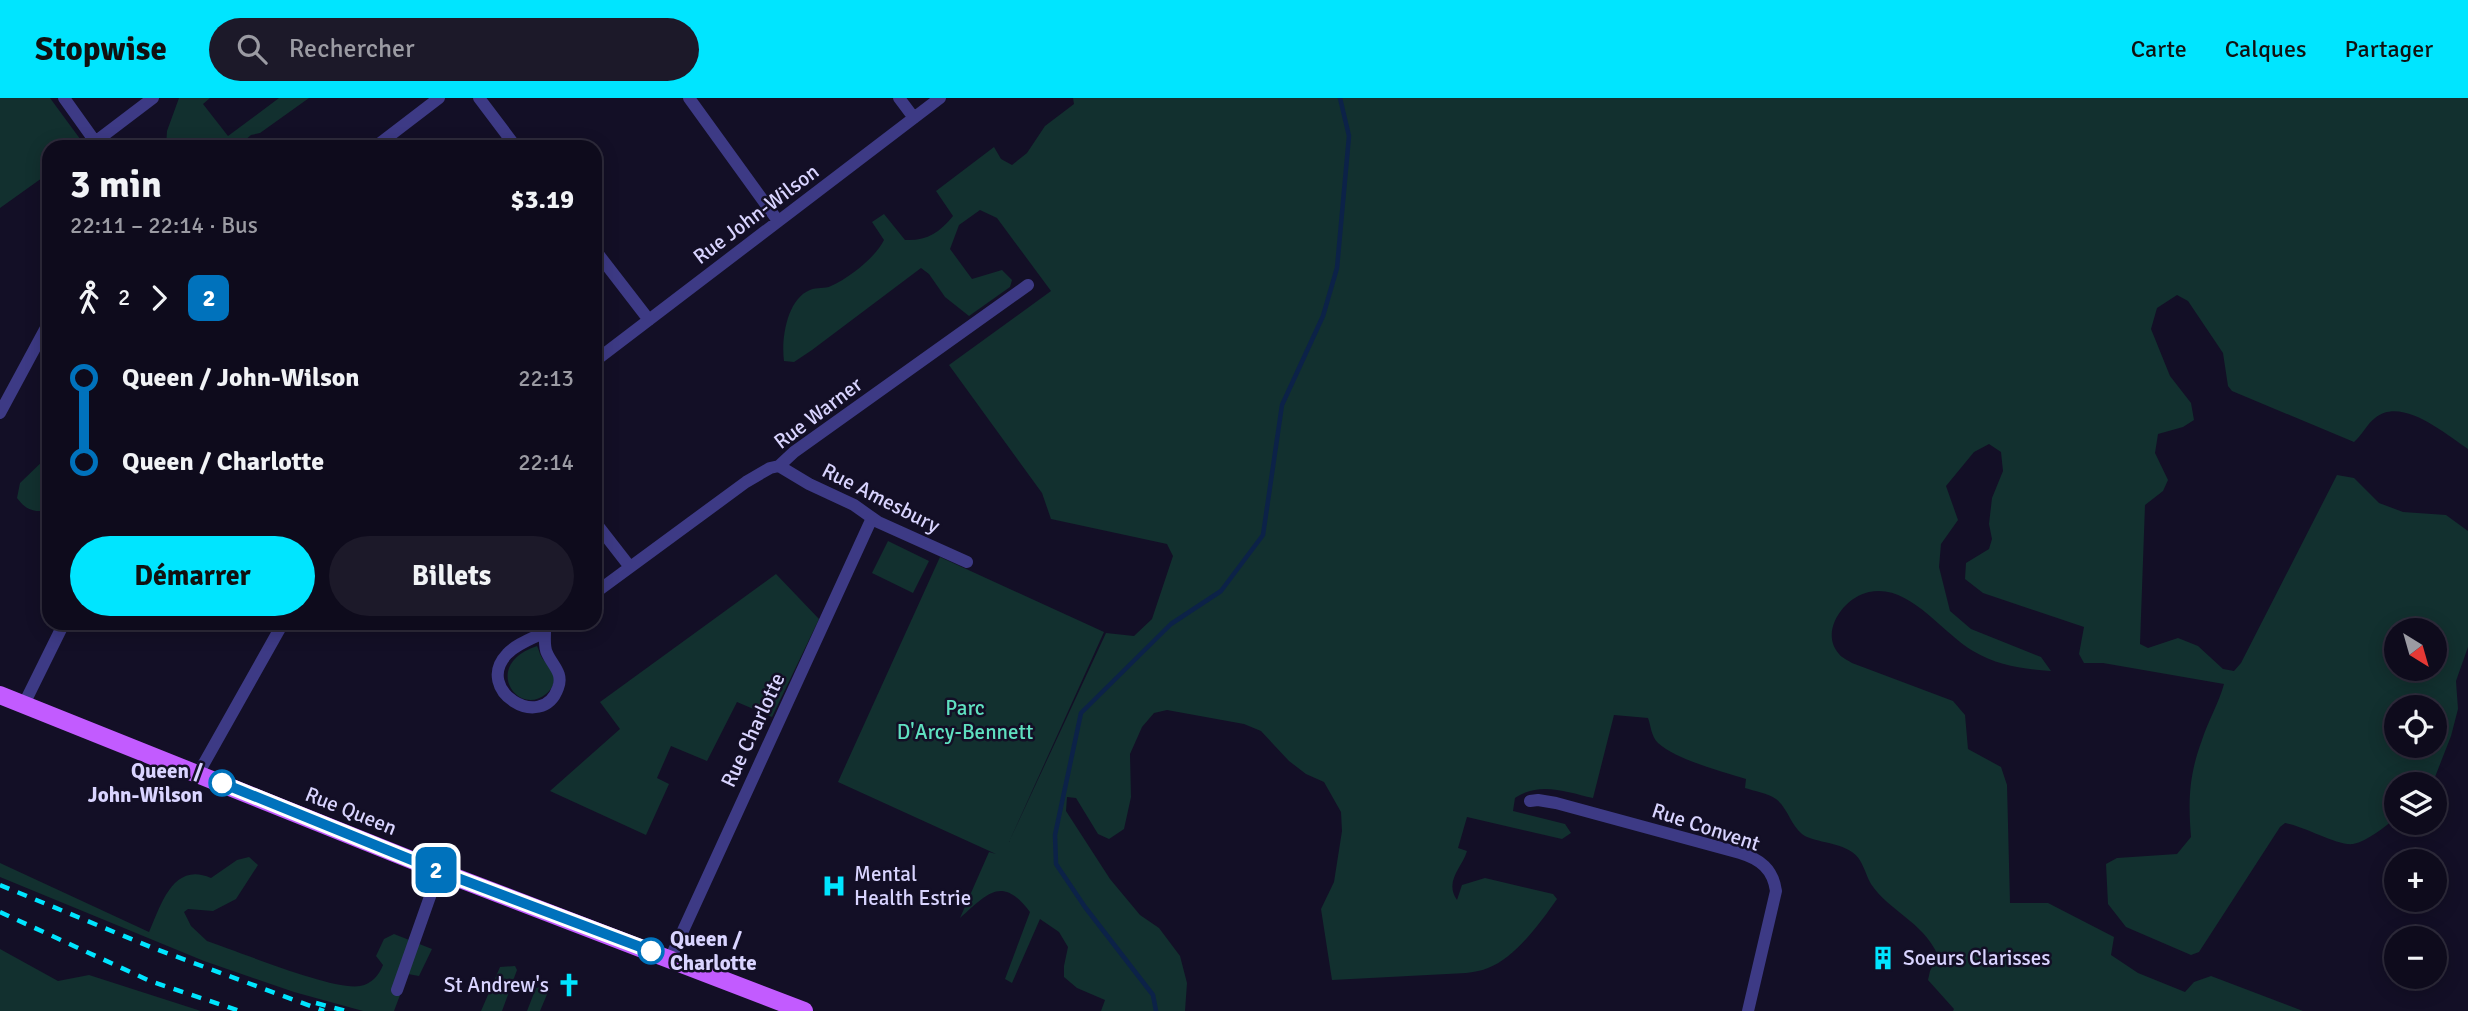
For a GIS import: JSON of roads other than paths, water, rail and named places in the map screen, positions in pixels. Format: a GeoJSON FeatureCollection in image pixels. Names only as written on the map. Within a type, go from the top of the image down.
{"type":"FeatureCollection","features":[{"type":"Feature","properties":{"kind":"main road","name":"Rue Queen"},"geometry":{"type":"LineString","coordinates":[[0,695],[439,871],[804,1011]]}},
{"type":"Feature","properties":{"kind":"street"},"geometry":{"type":"LineString","coordinates":[[64,98],[93,140]]}},
{"type":"Feature","properties":{"kind":"street"},"geometry":{"type":"LineString","coordinates":[[103,140],[153,98]]}},
{"type":"Feature","properties":{"kind":"street"},"geometry":{"type":"LineString","coordinates":[[384,140],[439,98]]}},
{"type":"Feature","properties":{"kind":"street"},"geometry":{"type":"LineString","coordinates":[[479,98],[511,140]]}},
{"type":"Feature","properties":{"kind":"street"},"geometry":{"type":"LineString","coordinates":[[689,98],[778,221]]}},
{"type":"Feature","properties":{"kind":"street"},"geometry":{"type":"LineString","coordinates":[[899,98],[914,118]]}},
{"type":"Feature","properties":{"kind":"street","name":"Rue John-Wilson"},"geometry":{"type":"LineString","coordinates":[[602,356],[940,98]]}},
{"type":"Feature","properties":{"kind":"street"},"geometry":{"type":"LineString","coordinates":[[602,259],[649,320]]}},
{"type":"Feature","properties":{"kind":"street","name":"Rue Warner"},"geometry":{"type":"LineString","coordinates":[[602,588],[746,482],[770,468],[779,466],[794,452],[1028,285]]}},
{"type":"Feature","properties":{"kind":"street"},"geometry":{"type":"LineString","coordinates":[[0,413],[42,335]]}},
{"type":"Feature","properties":{"kind":"street","name":"Rue Amesbury"},"geometry":{"type":"LineString","coordinates":[[779,466],[846,501],[872,518],[967,562]]}},
{"type":"Feature","properties":{"kind":"street","name":"Rue Charlotte"},"geometry":{"type":"LineString","coordinates":[[670,959],[872,518]]}},
{"type":"Feature","properties":{"kind":"street"},"geometry":{"type":"LineString","coordinates":[[602,531],[630,567]]}},
{"type":"Feature","properties":{"kind":"street"},"geometry":{"type":"LineString","coordinates":[[24,704],[61,630]]}},
{"type":"Feature","properties":{"kind":"street"},"geometry":{"type":"LineString","coordinates":[[198,774],[279,630]]}},
{"type":"Feature","properties":{"kind":"street"},"geometry":{"type":"LineString","coordinates":[[545,632],[546,651],[559,674],[558,688],[554,696],[538,706],[521,706],[504,694],[500,686],[499,669],[508,652],[547,630]]}},
{"type":"Feature","properties":{"kind":"street","name":"Rue Convent"},"geometry":{"type":"LineString","coordinates":[[1530,801],[1556,803],[1740,853],[1761,862],[1774,880],[1776,891],[1748,1011]]}},
{"type":"Feature","properties":{"kind":"street"},"geometry":{"type":"LineString","coordinates":[[397,990],[439,871]]}},
{"type":"Feature","properties":{"kind":"waterway"},"geometry":{"type":"LineString","coordinates":[[1156,1011],[1153,995],[1085,907],[1056,864],[1055,835],[1081,713],[1171,624],[1221,591],[1263,535],[1282,405],[1323,316],[1337,268],[1349,136],[1340,98]]}},
{"type":"Feature","properties":{"kind":"railway"},"geometry":{"type":"LineString","coordinates":[[0,885],[153,948],[324,1011]]}},
{"type":"Feature","properties":{"kind":"railway"},"geometry":{"type":"LineString","coordinates":[[0,912],[150,981],[240,1011]]}},
{"type":"Feature","properties":{"kind":"railway"},"geometry":{"type":"LineString","coordinates":[[316,1003],[346,1011]]}},
{"type":"Feature","properties":{"kind":"place","name":"Queen / John-Wilson"},"geometry":{"type":"Point","coordinates":[222,783]}},
{"type":"Feature","properties":{"kind":"place","name":"Mental Health Estrie"},"geometry":{"type":"Point","coordinates":[834,886]}},
{"type":"Feature","properties":{"kind":"place","name":"Queen / Charlotte"},"geometry":{"type":"Point","coordinates":[651,951]}},
{"type":"Feature","properties":{"kind":"place","name":"Soeurs Clarisses"},"geometry":{"type":"Point","coordinates":[1883,958]}},
{"type":"Feature","properties":{"kind":"place","name":"St Andrew's"},"geometry":{"type":"Point","coordinates":[569,985]}},
{"type":"Feature","properties":{"kind":"park label","name":"Parc D'Arcy-Bennett"},"geometry":{"type":"Point","coordinates":[965,720]}}]}
